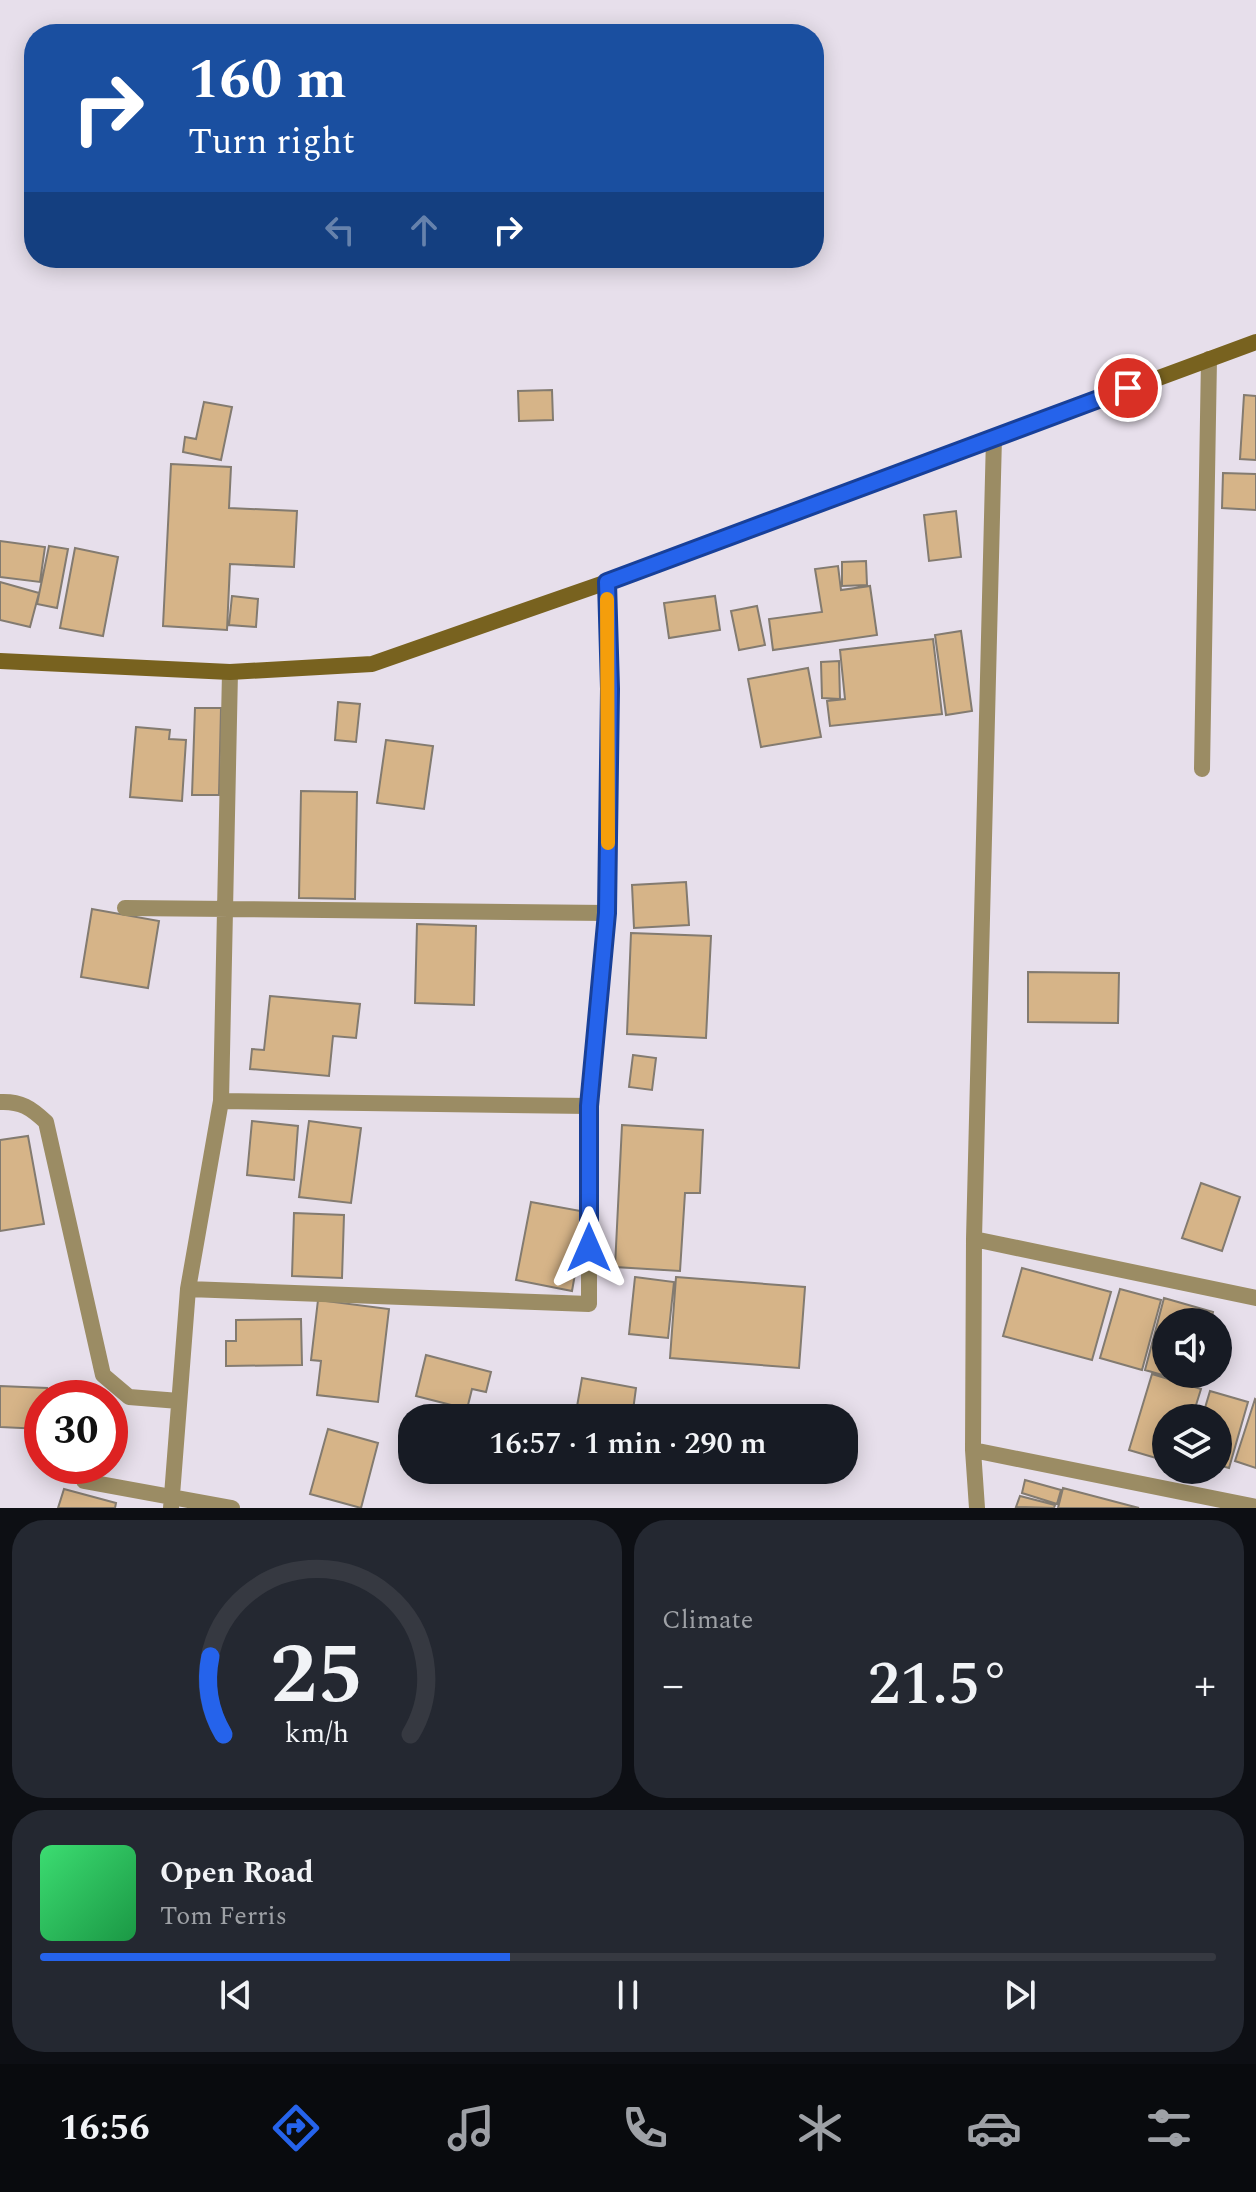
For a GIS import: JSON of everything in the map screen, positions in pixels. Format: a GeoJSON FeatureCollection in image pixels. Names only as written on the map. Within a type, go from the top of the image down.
{"type":"FeatureCollection","features":[{"type":"Feature","properties":{"kind":"main road"},"geometry":{"type":"LineString","coordinates":[[0,661],[230,672],[372,664],[607,582],[1256,342]]}},
{"type":"Feature","properties":{"kind":"street"},"geometry":{"type":"LineString","coordinates":[[1202,769],[1209,359]]}},
{"type":"Feature","properties":{"kind":"street"},"geometry":{"type":"LineString","coordinates":[[977,1508],[973,1450],[974,1239],[994,437]]}},
{"type":"Feature","properties":{"kind":"street"},"geometry":{"type":"LineString","coordinates":[[188,1289],[589,1304],[589,1106],[607,913],[610,689],[607,582]]}},
{"type":"Feature","properties":{"kind":"street"},"geometry":{"type":"LineString","coordinates":[[171,1502],[188,1289],[221,1101],[230,672]]}},
{"type":"Feature","properties":{"kind":"street"},"geometry":{"type":"LineString","coordinates":[[125,908],[607,913]]}},
{"type":"Feature","properties":{"kind":"street"},"geometry":{"type":"LineString","coordinates":[[221,1101],[589,1106]]}},
{"type":"Feature","properties":{"kind":"street"},"geometry":{"type":"LineString","coordinates":[[0,1102],[23,1105],[46,1122],[103,1375],[129,1397],[179,1401]]}},
{"type":"Feature","properties":{"kind":"street"},"geometry":{"type":"LineString","coordinates":[[974,1239],[1256,1298]]}},
{"type":"Feature","properties":{"kind":"street"},"geometry":{"type":"LineString","coordinates":[[973,1450],[1256,1507]]}},
{"type":"Feature","properties":{"kind":"street"},"geometry":{"type":"LineString","coordinates":[[96,1484],[171,1502],[232,1508]]}},
{"type":"Feature","properties":{"kind":"building"},"geometry":{"type":"Polygon","coordinates":[[[552,390],[553,420],[519,421],[518,391],[552,390]]]}},
{"type":"Feature","properties":{"kind":"building"},"geometry":{"type":"Polygon","coordinates":[[[1244,395],[1256,396],[1256,460],[1240,459],[1244,395]]]}},
{"type":"Feature","properties":{"kind":"building"},"geometry":{"type":"Polygon","coordinates":[[[204,402],[232,407],[221,460],[183,452],[185,437],[196,439],[204,402]]]}},
{"type":"Feature","properties":{"kind":"building"},"geometry":{"type":"Polygon","coordinates":[[[171,464],[231,467],[229,508],[297,511],[294,567],[230,564],[227,630],[163,626],[171,464]]]}},
{"type":"Feature","properties":{"kind":"building"},"geometry":{"type":"Polygon","coordinates":[[[1223,473],[1256,474],[1256,510],[1222,508],[1223,473]]]}},
{"type":"Feature","properties":{"kind":"building"},"geometry":{"type":"Polygon","coordinates":[[[956,511],[961,557],[929,561],[924,515],[956,511]]]}},
{"type":"Feature","properties":{"kind":"building"},"geometry":{"type":"Polygon","coordinates":[[[0,541],[45,547],[40,582],[0,577],[0,541]]]}},
{"type":"Feature","properties":{"kind":"building"},"geometry":{"type":"Polygon","coordinates":[[[49,546],[68,549],[57,608],[37,604],[49,546]]]}},
{"type":"Feature","properties":{"kind":"building"},"geometry":{"type":"Polygon","coordinates":[[[75,548],[118,557],[103,636],[60,628],[75,548]]]}},
{"type":"Feature","properties":{"kind":"building"},"geometry":{"type":"Polygon","coordinates":[[[866,561],[867,585],[842,586],[842,562],[866,561]]]}},
{"type":"Feature","properties":{"kind":"building"},"geometry":{"type":"Polygon","coordinates":[[[838,566],[841,590],[870,586],[877,635],[773,650],[769,619],[822,612],[815,569],[838,566]]]}},
{"type":"Feature","properties":{"kind":"building"},"geometry":{"type":"Polygon","coordinates":[[[0,582],[39,593],[30,627],[0,620],[0,582]]]}},
{"type":"Feature","properties":{"kind":"building"},"geometry":{"type":"Polygon","coordinates":[[[232,596],[258,599],[256,627],[229,625],[232,596]]]}},
{"type":"Feature","properties":{"kind":"building"},"geometry":{"type":"Polygon","coordinates":[[[715,596],[720,630],[669,638],[664,603],[715,596]]]}},
{"type":"Feature","properties":{"kind":"building"},"geometry":{"type":"Polygon","coordinates":[[[757,606],[765,645],[739,650],[731,611],[757,606]]]}},
{"type":"Feature","properties":{"kind":"building"},"geometry":{"type":"Polygon","coordinates":[[[961,631],[972,711],[946,715],[935,635],[961,631]]]}},
{"type":"Feature","properties":{"kind":"building"},"geometry":{"type":"Polygon","coordinates":[[[933,639],[942,714],[830,726],[827,701],[845,699],[840,650],[933,639]]]}},
{"type":"Feature","properties":{"kind":"building"},"geometry":{"type":"Polygon","coordinates":[[[839,661],[840,699],[822,698],[821,662],[839,661]]]}},
{"type":"Feature","properties":{"kind":"building"},"geometry":{"type":"Polygon","coordinates":[[[808,668],[821,737],[761,747],[748,679],[808,668]]]}},
{"type":"Feature","properties":{"kind":"building"},"geometry":{"type":"Polygon","coordinates":[[[338,702],[360,704],[356,742],[335,740],[338,702]]]}},
{"type":"Feature","properties":{"kind":"building"},"geometry":{"type":"Polygon","coordinates":[[[195,708],[221,708],[219,795],[192,795],[195,708]]]}},
{"type":"Feature","properties":{"kind":"building"},"geometry":{"type":"Polygon","coordinates":[[[136,727],[170,730],[169,739],[186,740],[182,801],[130,797],[136,727]]]}},
{"type":"Feature","properties":{"kind":"building"},"geometry":{"type":"Polygon","coordinates":[[[386,740],[433,746],[424,809],[377,803],[386,740]]]}},
{"type":"Feature","properties":{"kind":"building"},"geometry":{"type":"Polygon","coordinates":[[[301,791],[357,792],[355,899],[299,898],[301,791]]]}},
{"type":"Feature","properties":{"kind":"building"},"geometry":{"type":"Polygon","coordinates":[[[686,882],[689,925],[634,928],[632,885],[686,882]]]}},
{"type":"Feature","properties":{"kind":"building"},"geometry":{"type":"Polygon","coordinates":[[[92,909],[159,921],[148,988],[81,977],[92,909]]]}},
{"type":"Feature","properties":{"kind":"building"},"geometry":{"type":"Polygon","coordinates":[[[417,924],[476,926],[474,1005],[415,1003],[417,924]]]}},
{"type":"Feature","properties":{"kind":"building"},"geometry":{"type":"Polygon","coordinates":[[[631,933],[711,936],[706,1038],[627,1034],[631,933]]]}},
{"type":"Feature","properties":{"kind":"building"},"geometry":{"type":"Polygon","coordinates":[[[1028,972],[1119,973],[1118,1023],[1028,1022],[1028,972]]]}},
{"type":"Feature","properties":{"kind":"building"},"geometry":{"type":"Polygon","coordinates":[[[270,996],[360,1004],[356,1038],[333,1036],[329,1076],[250,1069],[252,1049],[264,1050],[270,996]]]}},
{"type":"Feature","properties":{"kind":"building"},"geometry":{"type":"Polygon","coordinates":[[[633,1055],[656,1058],[652,1090],[629,1087],[633,1055]]]}},
{"type":"Feature","properties":{"kind":"building"},"geometry":{"type":"Polygon","coordinates":[[[252,1121],[298,1126],[294,1180],[247,1175],[252,1121]]]}},
{"type":"Feature","properties":{"kind":"building"},"geometry":{"type":"Polygon","coordinates":[[[309,1121],[361,1128],[351,1203],[299,1197],[309,1121]]]}},
{"type":"Feature","properties":{"kind":"building"},"geometry":{"type":"Polygon","coordinates":[[[622,1125],[703,1130],[700,1193],[685,1193],[680,1271],[615,1267],[622,1125]]]}},
{"type":"Feature","properties":{"kind":"building"},"geometry":{"type":"Polygon","coordinates":[[[28,1136],[44,1224],[0,1231],[0,1140],[28,1136]]]}},
{"type":"Feature","properties":{"kind":"building"},"geometry":{"type":"Polygon","coordinates":[[[1201,1183],[1240,1197],[1222,1251],[1182,1238],[1201,1183]]]}},
{"type":"Feature","properties":{"kind":"building"},"geometry":{"type":"Polygon","coordinates":[[[531,1202],[586,1212],[572,1291],[516,1280],[531,1202]]]}},
{"type":"Feature","properties":{"kind":"building"},"geometry":{"type":"Polygon","coordinates":[[[294,1213],[344,1215],[342,1278],[292,1276],[294,1213]]]}},
{"type":"Feature","properties":{"kind":"building"},"geometry":{"type":"Polygon","coordinates":[[[1022,1268],[1111,1292],[1092,1360],[1003,1336],[1022,1268]]]}},
{"type":"Feature","properties":{"kind":"building"},"geometry":{"type":"Polygon","coordinates":[[[635,1277],[674,1282],[668,1338],[629,1334],[635,1277]]]}},
{"type":"Feature","properties":{"kind":"building"},"geometry":{"type":"Polygon","coordinates":[[[676,1277],[805,1287],[799,1368],[670,1358],[676,1277]]]}},
{"type":"Feature","properties":{"kind":"building"},"geometry":{"type":"Polygon","coordinates":[[[1120,1289],[1161,1300],[1159,1308],[1152,1308],[1152,1333],[1142,1370],[1100,1358],[1120,1289]]]}},
{"type":"Feature","properties":{"kind":"building"},"geometry":{"type":"Polygon","coordinates":[[[1164,1298],[1199,1308],[1161,1308],[1164,1298]]]}},
{"type":"Feature","properties":{"kind":"building"},"geometry":{"type":"Polygon","coordinates":[[[318,1300],[389,1309],[378,1402],[317,1395],[321,1361],[311,1360],[318,1300]]]}},
{"type":"Feature","properties":{"kind":"building"},"geometry":{"type":"Polygon","coordinates":[[[301,1319],[302,1365],[226,1366],[226,1341],[236,1341],[236,1320],[301,1319]]]}},
{"type":"Feature","properties":{"kind":"building"},"geometry":{"type":"Polygon","coordinates":[[[1152,1343],[1152,1372],[1145,1370],[1152,1343]]]}},
{"type":"Feature","properties":{"kind":"building"},"geometry":{"type":"Polygon","coordinates":[[[426,1355],[491,1372],[486,1392],[472,1389],[468,1404],[447,1404],[416,1396],[426,1355]]]}},
{"type":"Feature","properties":{"kind":"building"},"geometry":{"type":"Polygon","coordinates":[[[1152,1374],[1152,1388],[1201,1389],[1196,1404],[1152,1404],[1152,1457],[1129,1450],[1152,1374]]]}},
{"type":"Feature","properties":{"kind":"building"},"geometry":{"type":"Polygon","coordinates":[[[582,1378],[636,1388],[634,1404],[577,1404],[582,1378]]]}},
{"type":"Feature","properties":{"kind":"building"},"geometry":{"type":"Polygon","coordinates":[[[0,1386],[24,1387],[24,1428],[0,1427],[0,1386]]]}},
{"type":"Feature","properties":{"kind":"building"},"geometry":{"type":"Polygon","coordinates":[[[1210,1391],[1248,1402],[1232,1458],[1232,1404],[1206,1404],[1210,1391]]]}},
{"type":"Feature","properties":{"kind":"building"},"geometry":{"type":"Polygon","coordinates":[[[1256,1400],[1256,1468],[1235,1461],[1256,1400]]]}},
{"type":"Feature","properties":{"kind":"building"},"geometry":{"type":"Polygon","coordinates":[[[328,1429],[378,1443],[361,1508],[310,1494],[328,1429]]]}},
{"type":"Feature","properties":{"kind":"building"},"geometry":{"type":"Polygon","coordinates":[[[1025,1480],[1061,1490],[1057,1504],[1022,1493],[1025,1480]]]}},
{"type":"Feature","properties":{"kind":"building"},"geometry":{"type":"Polygon","coordinates":[[[1063,1488],[1139,1508],[1058,1508],[1063,1488]]]}},
{"type":"Feature","properties":{"kind":"building"},"geometry":{"type":"Polygon","coordinates":[[[64,1489],[116,1503],[115,1508],[58,1508],[64,1489]]]}},
{"type":"Feature","properties":{"kind":"building"},"geometry":{"type":"Polygon","coordinates":[[[1020,1496],[1055,1505],[1054,1508],[1016,1507],[1020,1496]]]}},
{"type":"Feature","properties":{"kind":"slow traffic"},"geometry":{"type":"LineString","coordinates":[[607,599],[610,689],[608,843]]}},
{"type":"Feature","properties":{"kind":"route"},"geometry":{"type":"LineString","coordinates":[[589,1248],[589,1106],[607,913],[610,689],[607,582],[1128,388]]}}]}
